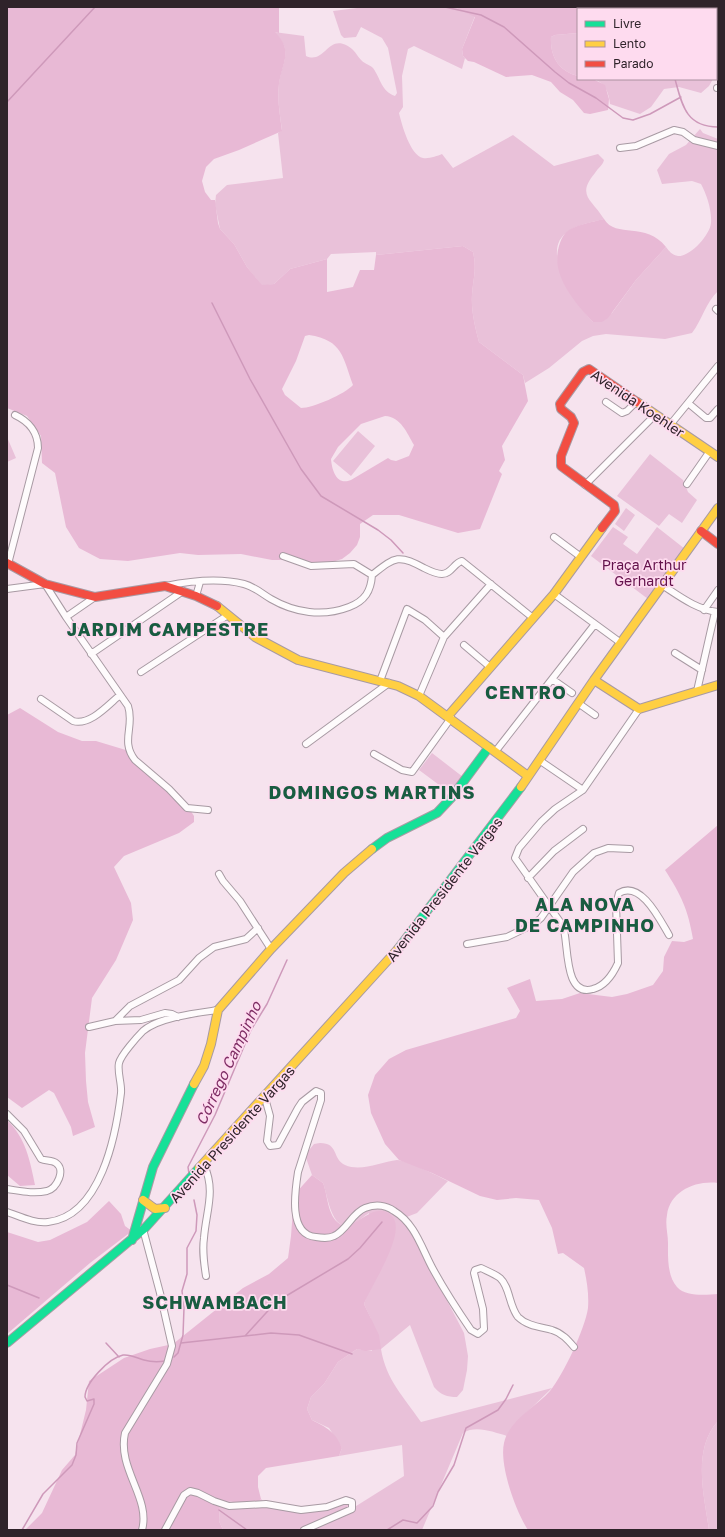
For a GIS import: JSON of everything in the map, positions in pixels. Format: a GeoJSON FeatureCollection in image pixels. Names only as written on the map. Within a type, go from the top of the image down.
{"type":"FeatureCollection","features":[{"type":"Feature","properties":{"kind":"main road","name":"Avenida Koehler"},"geometry":{"type":"LineString","coordinates":[[585,485],[561,466],[561,456],[574,423],[571,417],[560,407],[565,397],[583,372],[589,369],[718,457]]}},
{"type":"Feature","properties":{"kind":"main road"},"geometry":{"type":"LineString","coordinates":[[450,717],[490,667],[554,594],[615,511],[614,505],[585,485]]}},
{"type":"Feature","properties":{"kind":"main road","name":"Avenida Presidente Vargas"},"geometry":{"type":"LineString","coordinates":[[7,1343],[85,1276],[132,1240],[165,1208],[407,939],[468,861],[594,680],[718,508]]}},
{"type":"Feature","properties":{"kind":"main road"},"geometry":{"type":"LineString","coordinates":[[701,531],[718,544]]}},
{"type":"Feature","properties":{"kind":"main road"},"geometry":{"type":"LineString","coordinates":[[8,564],[45,584],[95,597],[165,586],[184,591],[214,604],[255,637],[298,660],[389,683],[419,696],[450,717],[528,776]]}},
{"type":"Feature","properties":{"kind":"main road"},"geometry":{"type":"LineString","coordinates":[[594,680],[639,709],[718,685]]}},
{"type":"Feature","properties":{"kind":"main road"},"geometry":{"type":"LineString","coordinates":[[132,1240],[153,1167],[185,1099],[204,1066],[211,1044],[218,1010],[270,949],[344,873],[387,838],[407,828],[424,822],[437,813],[492,750]]}},
{"type":"Feature","properties":{"kind":"main road"},"geometry":{"type":"LineString","coordinates":[[143,1200],[156,1209],[165,1208]]}},
{"type":"Feature","properties":{"kind":"street"},"geometry":{"type":"LineString","coordinates":[[620,148],[636,146],[674,130],[683,132],[694,140],[718,146]]}},
{"type":"Feature","properties":{"kind":"street"},"geometry":{"type":"LineString","coordinates":[[670,425],[718,366]]}},
{"type":"Feature","properties":{"kind":"street"},"geometry":{"type":"LineString","coordinates":[[713,372],[718,378]]}},
{"type":"Feature","properties":{"kind":"street"},"geometry":{"type":"LineString","coordinates":[[606,402],[622,413],[627,411],[636,402]]}},
{"type":"Feature","properties":{"kind":"street"},"geometry":{"type":"LineString","coordinates":[[688,403],[706,418],[710,418],[718,409]]}},
{"type":"Feature","properties":{"kind":"street"},"geometry":{"type":"LineString","coordinates":[[585,485],[655,415]]}},
{"type":"Feature","properties":{"kind":"street"},"geometry":{"type":"LineString","coordinates":[[8,564],[38,448],[37,437],[31,427],[27,422],[15,416]]}},
{"type":"Feature","properties":{"kind":"street"},"geometry":{"type":"LineString","coordinates":[[687,484],[710,451]]}},
{"type":"Feature","properties":{"kind":"street"},"geometry":{"type":"LineString","coordinates":[[554,537],[582,557]]}},
{"type":"Feature","properties":{"kind":"street"},"geometry":{"type":"LineString","coordinates":[[283,556],[311,566],[354,564],[372,575]]}},
{"type":"Feature","properties":{"kind":"street"},"geometry":{"type":"LineString","coordinates":[[165,586],[200,582],[234,582],[254,587],[281,604],[320,614],[335,612],[355,604],[369,593],[372,575],[387,564],[398,559],[409,559],[428,570],[440,574],[446,573],[462,561],[533,618]]}},
{"type":"Feature","properties":{"kind":"street"},"geometry":{"type":"LineString","coordinates":[[196,596],[200,582]]}},
{"type":"Feature","properties":{"kind":"street"},"geometry":{"type":"LineString","coordinates":[[7,588],[45,584],[120,695],[130,714],[127,736],[131,754],[135,760],[169,788],[187,808],[208,810]]}},
{"type":"Feature","properties":{"kind":"street"},"geometry":{"type":"LineString","coordinates":[[419,696],[444,636],[491,584]]}},
{"type":"Feature","properties":{"kind":"street"},"geometry":{"type":"LineString","coordinates":[[662,585],[704,610],[717,612],[697,691]]}},
{"type":"Feature","properties":{"kind":"street"},"geometry":{"type":"LineString","coordinates":[[704,610],[718,590]]}},
{"type":"Feature","properties":{"kind":"street"},"geometry":{"type":"LineString","coordinates":[[91,654],[184,591]]}},
{"type":"Feature","properties":{"kind":"street"},"geometry":{"type":"LineString","coordinates":[[554,594],[621,643]]}},
{"type":"Feature","properties":{"kind":"street"},"geometry":{"type":"LineString","coordinates":[[66,617],[95,597]]}},
{"type":"Feature","properties":{"kind":"street"},"geometry":{"type":"LineString","coordinates":[[380,681],[407,609],[425,620],[444,636]]}},
{"type":"Feature","properties":{"kind":"street"},"geometry":{"type":"LineString","coordinates":[[141,672],[228,615]]}},
{"type":"Feature","properties":{"kind":"street"},"geometry":{"type":"LineString","coordinates":[[492,750],[552,679],[595,624]]}},
{"type":"Feature","properties":{"kind":"street"},"geometry":{"type":"LineString","coordinates":[[464,645],[490,667]]}},
{"type":"Feature","properties":{"kind":"street"},"geometry":{"type":"LineString","coordinates":[[675,653],[702,670]]}},
{"type":"Feature","properties":{"kind":"street"},"geometry":{"type":"LineString","coordinates":[[552,679],[572,693]]}},
{"type":"Feature","properties":{"kind":"street"},"geometry":{"type":"LineString","coordinates":[[306,744],[389,683]]}},
{"type":"Feature","properties":{"kind":"street"},"geometry":{"type":"LineString","coordinates":[[41,699],[78,722],[89,719],[120,695]]}},
{"type":"Feature","properties":{"kind":"street"},"geometry":{"type":"LineString","coordinates":[[578,703],[595,715]]}},
{"type":"Feature","properties":{"kind":"street"},"geometry":{"type":"LineString","coordinates":[[639,709],[583,790],[555,808],[541,822],[514,856],[528,878],[549,905],[565,932],[568,959],[573,982],[578,987],[592,990],[600,986],[609,978],[618,963],[616,904],[619,893],[631,891],[645,899],[669,936]]}},
{"type":"Feature","properties":{"kind":"street"},"geometry":{"type":"LineString","coordinates":[[374,754],[402,770],[412,772],[450,717]]}},
{"type":"Feature","properties":{"kind":"street"},"geometry":{"type":"LineString","coordinates":[[538,760],[583,790]]}},
{"type":"Feature","properties":{"kind":"street"},"geometry":{"type":"LineString","coordinates":[[528,878],[554,851],[583,829]]}},
{"type":"Feature","properties":{"kind":"street"},"geometry":{"type":"LineString","coordinates":[[467,944],[507,937],[534,924],[572,872],[594,853],[608,848],[630,850]]}},
{"type":"Feature","properties":{"kind":"street"},"geometry":{"type":"LineString","coordinates":[[219,874],[240,901],[270,949]]}},
{"type":"Feature","properties":{"kind":"street"},"geometry":{"type":"LineString","coordinates":[[115,1021],[135,1003],[179,980],[199,958],[214,948],[246,939],[258,928]]}},
{"type":"Feature","properties":{"kind":"street"},"geometry":{"type":"LineString","coordinates":[[7,1212],[46,1222],[62,1218],[81,1206],[100,1178],[106,1166],[121,1092],[120,1062],[136,1038],[144,1030],[158,1022],[218,1010]]}},
{"type":"Feature","properties":{"kind":"street"},"geometry":{"type":"LineString","coordinates":[[89,1027],[115,1021],[141,1020],[165,1013],[172,1014],[178,1018]]}},
{"type":"Feature","properties":{"kind":"street"},"geometry":{"type":"LineString","coordinates":[[265,1098],[270,1116],[267,1141],[270,1146],[273,1147],[278,1145],[302,1102],[316,1091],[321,1092],[322,1100],[298,1172],[295,1212],[297,1221],[302,1230],[313,1237],[326,1238],[340,1232],[365,1208],[381,1205],[395,1211],[409,1223],[417,1236],[433,1270],[471,1330],[478,1334],[484,1329],[483,1310],[474,1273],[475,1270],[481,1268],[497,1276],[503,1281],[514,1311],[519,1318],[530,1324],[553,1330],[562,1335],[574,1347]]}},
{"type":"Feature","properties":{"kind":"street"},"geometry":{"type":"LineString","coordinates":[[7,1114],[24,1131],[41,1160],[55,1163],[59,1166],[60,1172],[55,1185],[49,1190],[26,1193],[7,1189]]}},
{"type":"Feature","properties":{"kind":"street"},"geometry":{"type":"LineString","coordinates":[[204,1165],[210,1181],[211,1191],[204,1237],[206,1276]]}},
{"type":"Feature","properties":{"kind":"street"},"geometry":{"type":"LineString","coordinates":[[142,1530],[144,1514],[128,1468],[123,1441],[125,1433],[167,1364],[172,1346],[143,1229]]}},
{"type":"Feature","properties":{"kind":"street"},"geometry":{"type":"LineString","coordinates":[[165,1530],[184,1495],[190,1491],[229,1506],[266,1504],[301,1510],[327,1507],[346,1500],[352,1502],[352,1509],[304,1530]]}},
{"type":"Feature","properties":{"kind":"green space"},"geometry":{"type":"Polygon","coordinates":[[[365,7],[454,7],[475,16],[462,49],[463,56],[465,58],[462,69],[414,46],[408,49],[402,76],[403,107],[399,113],[410,146],[418,156],[428,158],[442,154],[453,168],[513,135],[554,166],[598,154],[604,160],[602,165],[589,181],[586,192],[591,202],[604,219],[576,227],[566,233],[562,237],[558,246],[557,257],[560,269],[572,294],[593,322],[612,313],[636,280],[666,247],[674,255],[683,255],[693,249],[703,239],[710,228],[711,213],[709,203],[701,184],[692,181],[662,184],[657,170],[669,154],[686,145],[700,129],[703,133],[718,139],[718,291],[710,300],[692,333],[665,339],[606,334],[593,336],[582,341],[549,368],[525,383],[523,375],[479,342],[472,307],[475,269],[473,252],[463,246],[376,255],[376,252],[331,254],[327,259],[290,269],[274,284],[262,286],[247,267],[234,244],[220,229],[215,204],[216,195],[227,185],[283,178],[278,133],[282,130],[278,95],[285,51],[284,45],[274,32],[304,36],[306,56],[313,58],[323,53],[332,45],[338,43],[344,44],[352,49],[363,62],[373,68],[384,88],[390,94],[395,96],[397,93],[388,48],[382,38],[361,27],[356,37],[344,38],[341,35],[333,11],[365,7]]]}},
{"type":"Feature","properties":{"kind":"green space"},"geometry":{"type":"Polygon","coordinates":[[[577,33],[577,76],[571,74],[561,67],[554,57],[551,37],[555,35],[577,33]]]}},
{"type":"Feature","properties":{"kind":"green space"},"geometry":{"type":"Polygon","coordinates":[[[597,80],[712,80],[709,86],[701,93],[679,87],[664,89],[651,107],[640,114],[610,104],[606,88],[597,80]]]}},
{"type":"Feature","properties":{"kind":"green space"},"geometry":{"type":"Polygon","coordinates":[[[358,431],[375,446],[351,476],[333,461],[358,431]]]}},
{"type":"Feature","properties":{"kind":"green space"},"geometry":{"type":"Polygon","coordinates":[[[7,437],[16,458],[7,462],[7,437]]]}},
{"type":"Feature","properties":{"kind":"green space"},"geometry":{"type":"Polygon","coordinates":[[[650,454],[683,480],[688,492],[697,500],[682,523],[669,514],[659,526],[617,496],[650,454]]]}},
{"type":"Feature","properties":{"kind":"green space"},"geometry":{"type":"Polygon","coordinates":[[[626,508],[635,515],[624,531],[615,524],[626,508]]]}},
{"type":"Feature","properties":{"kind":"green space","name":"Praça Arthur Gerhardt"},"geometry":{"type":"Polygon","coordinates":[[[613,527],[628,537],[623,544],[637,554],[657,527],[685,549],[648,599],[591,556],[613,527]]]}},
{"type":"Feature","properties":{"kind":"green space"},"geometry":{"type":"Polygon","coordinates":[[[432,753],[463,777],[450,793],[419,770],[432,753]]]}},
{"type":"Feature","properties":{"kind":"green space"},"geometry":{"type":"Polygon","coordinates":[[[314,1144],[326,1144],[333,1148],[338,1159],[345,1165],[351,1167],[364,1167],[397,1160],[415,1165],[448,1181],[417,1213],[404,1218],[464,1333],[468,1356],[463,1390],[457,1397],[450,1397],[442,1394],[434,1387],[410,1325],[381,1349],[383,1360],[391,1379],[421,1422],[552,1388],[520,1419],[507,1436],[479,1429],[463,1433],[422,1530],[223,1530],[219,1521],[220,1505],[229,1501],[241,1504],[255,1504],[261,1499],[267,1505],[309,1510],[347,1500],[353,1508],[404,1476],[402,1445],[339,1456],[342,1448],[329,1428],[312,1420],[307,1409],[311,1397],[324,1384],[338,1362],[357,1349],[372,1351],[371,1319],[364,1304],[367,1295],[369,1213],[354,1224],[346,1226],[340,1224],[335,1219],[323,1183],[312,1175],[305,1155],[314,1144]]]}},
{"type":"Feature","properties":{"kind":"green space"},"geometry":{"type":"Polygon","coordinates":[[[718,1421],[718,1530],[709,1530],[703,1488],[702,1459],[705,1445],[710,1433],[718,1421]]]}},
{"type":"Feature","properties":{"kind":"shaded area"},"geometry":{"type":"Polygon","coordinates":[[[7,7],[279,7],[279,33],[275,32],[281,39],[285,51],[278,90],[282,131],[214,159],[206,167],[202,181],[205,192],[211,200],[215,200],[220,229],[234,244],[247,267],[262,285],[274,284],[290,269],[327,259],[327,292],[353,287],[360,270],[374,270],[376,255],[463,246],[473,252],[474,258],[475,269],[472,307],[479,342],[523,375],[528,401],[502,446],[505,460],[499,471],[502,474],[480,529],[458,533],[399,515],[373,515],[360,524],[360,537],[357,545],[350,553],[342,559],[322,565],[308,567],[287,560],[272,560],[241,554],[198,555],[180,553],[128,561],[100,559],[79,548],[66,527],[55,473],[42,463],[41,436],[27,416],[7,408],[7,7]],[[309,335],[305,336],[296,361],[282,389],[285,395],[301,408],[313,406],[328,400],[349,389],[353,385],[344,359],[335,346],[329,341],[320,337],[309,335]],[[385,416],[361,424],[338,447],[331,459],[334,472],[339,479],[342,481],[351,480],[388,458],[396,461],[409,456],[414,445],[403,426],[395,419],[385,416]]]}},
{"type":"Feature","properties":{"kind":"shaded area"},"geometry":{"type":"Polygon","coordinates":[[[454,7],[678,7],[577,8],[577,33],[555,35],[551,37],[554,57],[561,67],[571,74],[577,76],[577,80],[595,80],[605,85],[609,99],[608,110],[590,114],[584,113],[573,100],[560,92],[551,82],[532,75],[506,77],[474,62],[468,61],[463,56],[462,49],[475,17],[454,7]]]}},
{"type":"Feature","properties":{"kind":"shaded area"},"geometry":{"type":"Polygon","coordinates":[[[718,12],[717,72],[717,15],[718,12]]]}},
{"type":"Feature","properties":{"kind":"shaded area"},"geometry":{"type":"Polygon","coordinates":[[[604,219],[609,225],[616,228],[650,234],[666,247],[636,280],[608,318],[602,322],[593,322],[572,297],[566,287],[558,267],[557,257],[559,246],[567,232],[581,225],[604,219]]]}},
{"type":"Feature","properties":{"kind":"shaded area"},"geometry":{"type":"Polygon","coordinates":[[[20,708],[58,732],[82,741],[96,741],[129,751],[181,796],[194,816],[194,822],[179,833],[124,856],[114,867],[131,903],[133,920],[116,960],[92,998],[85,1053],[88,1102],[95,1127],[73,1136],[71,1127],[54,1093],[49,1090],[22,1108],[7,1097],[7,715],[20,708]]]}},
{"type":"Feature","properties":{"kind":"shaded area"},"geometry":{"type":"Polygon","coordinates":[[[718,825],[718,1183],[701,1183],[685,1189],[673,1199],[669,1207],[666,1222],[670,1272],[671,1277],[677,1287],[691,1294],[718,1294],[718,1421],[710,1433],[705,1445],[702,1459],[703,1488],[709,1530],[528,1530],[518,1512],[506,1475],[503,1452],[504,1443],[511,1427],[550,1391],[573,1351],[583,1328],[588,1308],[588,1288],[584,1268],[563,1253],[558,1254],[552,1228],[539,1200],[516,1198],[497,1200],[480,1196],[432,1173],[399,1160],[385,1144],[371,1113],[368,1095],[375,1075],[389,1059],[406,1050],[516,1018],[520,1011],[507,988],[530,979],[536,1001],[562,999],[580,993],[612,997],[627,994],[653,985],[663,971],[664,957],[672,941],[684,942],[693,939],[689,919],[683,903],[665,870],[718,825]]]}},
{"type":"Feature","properties":{"kind":"shaded area"},"geometry":{"type":"Polygon","coordinates":[[[7,1120],[19,1134],[23,1142],[29,1159],[35,1185],[20,1186],[7,1175],[7,1120]]]}},
{"type":"Feature","properties":{"kind":"shaded area"},"geometry":{"type":"Polygon","coordinates":[[[312,1175],[323,1183],[330,1211],[340,1224],[345,1226],[351,1224],[377,1211],[384,1211],[391,1215],[395,1223],[395,1233],[392,1245],[364,1304],[379,1335],[381,1349],[366,1351],[357,1349],[338,1362],[324,1384],[311,1397],[307,1409],[312,1420],[326,1428],[339,1442],[342,1448],[339,1456],[266,1468],[258,1476],[258,1487],[261,1499],[255,1504],[241,1504],[229,1501],[220,1505],[219,1521],[223,1530],[25,1530],[42,1513],[62,1470],[75,1455],[86,1410],[89,1381],[124,1358],[150,1349],[173,1344],[243,1288],[269,1274],[288,1258],[294,1195],[312,1175]]]}},
{"type":"Feature","properties":{"kind":"shaded area"},"geometry":{"type":"Polygon","coordinates":[[[109,1201],[121,1214],[125,1226],[132,1231],[90,1263],[7,1334],[7,1232],[38,1242],[50,1240],[87,1222],[109,1201]]]}},
{"type":"Feature","properties":{"kind":"waterway"},"geometry":{"type":"LineString","coordinates":[[7,102],[95,7]]}},
{"type":"Feature","properties":{"kind":"waterway"},"geometry":{"type":"LineString","coordinates":[[445,7],[481,15],[504,27],[569,83],[596,98],[623,118],[633,120],[650,114],[681,97]]}},
{"type":"Feature","properties":{"kind":"waterway","name":"Córrego Campinho"},"geometry":{"type":"LineString","coordinates":[[675,80],[683,106],[692,119],[707,126],[718,127]]}},
{"type":"Feature","properties":{"kind":"waterway"},"geometry":{"type":"LineString","coordinates":[[212,303],[250,379],[301,469],[321,496],[378,530],[391,540],[403,553]]}},
{"type":"Feature","properties":{"kind":"waterway","name":"Córrego Campinho"},"geometry":{"type":"LineString","coordinates":[[189,1174],[188,1167],[215,1115],[251,1030],[267,1004],[287,960]]}},
{"type":"Feature","properties":{"kind":"waterway","name":"Córrego Campinho"},"geometry":{"type":"LineString","coordinates":[[174,1357],[178,1353],[183,1335],[184,1308],[182,1291],[187,1274],[187,1248],[196,1231],[197,1215],[194,1200]]}},
{"type":"Feature","properties":{"kind":"waterway"},"geometry":{"type":"LineString","coordinates":[[245,1336],[276,1302],[348,1259],[360,1248],[382,1222]]}},
{"type":"Feature","properties":{"kind":"waterway"},"geometry":{"type":"LineString","coordinates":[[7,1285],[39,1298]]}},
{"type":"Feature","properties":{"kind":"waterway"},"geometry":{"type":"LineString","coordinates":[[181,1343],[271,1333],[299,1335],[352,1354]]}},
{"type":"Feature","properties":{"kind":"waterway"},"geometry":{"type":"LineString","coordinates":[[106,1343],[119,1357]]}},
{"type":"Feature","properties":{"kind":"waterway","name":"Córrego Campinho"},"geometry":{"type":"LineString","coordinates":[[22,1530],[43,1494],[72,1465],[76,1455],[77,1443],[94,1404],[94,1399],[87,1401],[85,1397],[86,1391],[93,1378],[111,1361],[123,1355],[149,1361],[165,1361]]}},
{"type":"Feature","properties":{"kind":"waterway"},"geometry":{"type":"LineString","coordinates":[[387,1530],[403,1520],[417,1523],[433,1506],[438,1492],[454,1465],[466,1428],[498,1410],[506,1399],[513,1385]]}},
{"type":"Feature","properties":{"kind":"waterway"},"geometry":{"type":"LineString","coordinates":[[219,1510],[247,1530]]}},
{"type":"Feature","properties":{"kind":"traffic: fast"},"geometry":{"type":"LineString","coordinates":[[372,849],[387,838],[437,813],[452,797],[489,747]]}},
{"type":"Feature","properties":{"kind":"traffic: fast"},"geometry":{"type":"LineString","coordinates":[[398,949],[521,787]]}},
{"type":"Feature","properties":{"kind":"traffic: fast"},"geometry":{"type":"LineString","coordinates":[[132,1240],[153,1167],[194,1084]]}},
{"type":"Feature","properties":{"kind":"traffic: fast"},"geometry":{"type":"LineString","coordinates":[[7,1343],[145,1228],[199,1168]]}},
{"type":"Feature","properties":{"kind":"traffic: slow"},"geometry":{"type":"LineString","coordinates":[[637,402],[718,457]]}},
{"type":"Feature","properties":{"kind":"traffic: slow"},"geometry":{"type":"LineString","coordinates":[[521,787],[594,680],[718,508]]}},
{"type":"Feature","properties":{"kind":"traffic: slow"},"geometry":{"type":"LineString","coordinates":[[448,716],[554,594],[602,528]]}},
{"type":"Feature","properties":{"kind":"traffic: slow"},"geometry":{"type":"LineString","coordinates":[[217,606],[255,637],[298,660],[398,686],[419,696],[528,776]]}},
{"type":"Feature","properties":{"kind":"traffic: slow"},"geometry":{"type":"LineString","coordinates":[[594,680],[639,709],[718,685]]}},
{"type":"Feature","properties":{"kind":"traffic: slow"},"geometry":{"type":"LineString","coordinates":[[194,1084],[204,1066],[211,1044],[218,1010],[271,949],[344,873],[372,849]]}},
{"type":"Feature","properties":{"kind":"traffic: slow"},"geometry":{"type":"LineString","coordinates":[[199,1168],[398,949]]}},
{"type":"Feature","properties":{"kind":"traffic: slow"},"geometry":{"type":"LineString","coordinates":[[143,1200],[155,1209],[165,1208]]}},
{"type":"Feature","properties":{"kind":"traffic: jam"},"geometry":{"type":"LineString","coordinates":[[602,528],[615,511],[614,505],[561,466],[561,456],[574,423],[571,417],[561,409],[560,404],[583,372],[589,369],[637,402]]}},
{"type":"Feature","properties":{"kind":"traffic: jam"},"geometry":{"type":"LineString","coordinates":[[701,531],[718,544]]}},
{"type":"Feature","properties":{"kind":"traffic: jam"},"geometry":{"type":"LineString","coordinates":[[7,563],[45,584],[95,597],[165,586],[196,596],[217,606]]}},
{"type":"Feature","properties":{"kind":"district","name":"JARDIM CAMPESTRE"},"geometry":{"type":"Point","coordinates":[168,629]}},
{"type":"Feature","properties":{"kind":"district","name":"CENTRO"},"geometry":{"type":"Point","coordinates":[526,692]}},
{"type":"Feature","properties":{"kind":"district","name":"DOMINGOS MARTINS"},"geometry":{"type":"Point","coordinates":[372,792]}},
{"type":"Feature","properties":{"kind":"district","name":"ALA NOVA DE CAMPINHO"},"geometry":{"type":"Point","coordinates":[585,914]}},
{"type":"Feature","properties":{"kind":"district","name":"SCHWAMBACH"},"geometry":{"type":"Point","coordinates":[215,1302]}}]}
